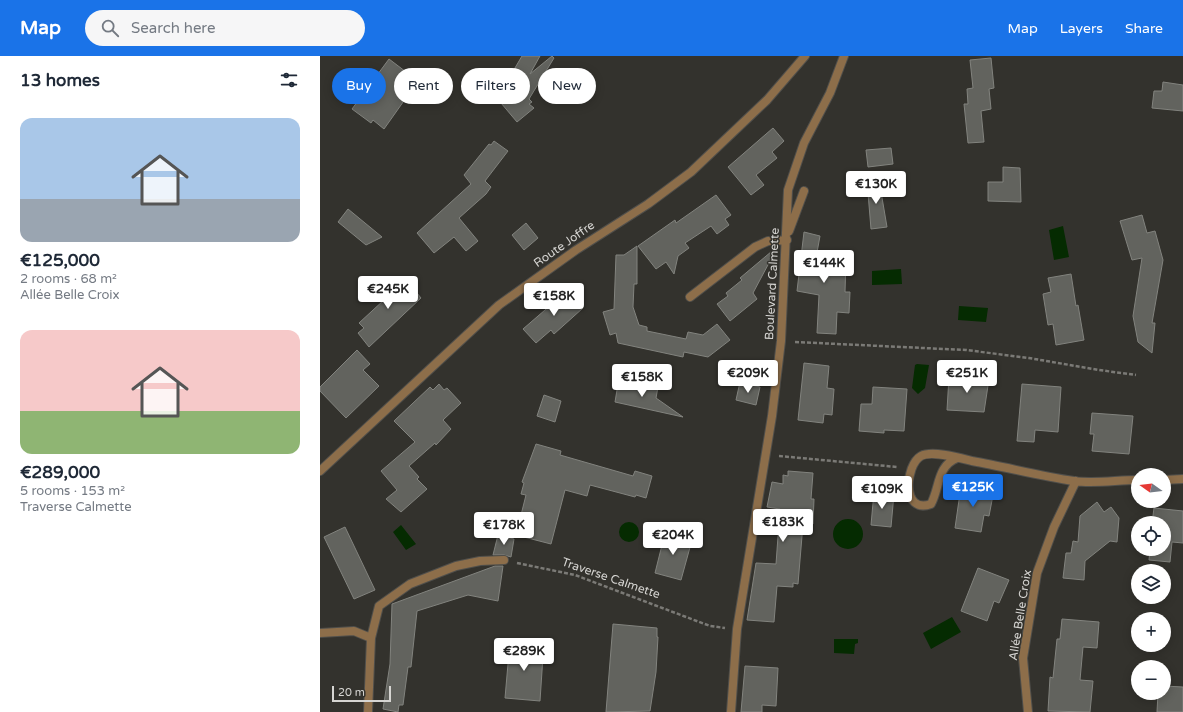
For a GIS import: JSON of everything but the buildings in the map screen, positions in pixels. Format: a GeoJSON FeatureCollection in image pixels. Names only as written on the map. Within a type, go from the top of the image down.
{"type":"FeatureCollection","features":[{"type":"Feature","properties":{"kind":"street","name":"Route Joffre"},"geometry":{"type":"LineString","coordinates":[[320,471],[499,305],[576,250],[648,204],[691,172],[767,100],[805,56]]}},
{"type":"Feature","properties":{"kind":"street","name":"Boulevard Calmette"},"geometry":{"type":"LineString","coordinates":[[731,712],[737,629],[766,455],[781,341],[787,240],[788,190],[804,143],[830,93],[844,56]]}},
{"type":"Feature","properties":{"kind":"street"},"geometry":{"type":"LineString","coordinates":[[690,297],[756,247],[768,241],[787,240],[804,191]]}},
{"type":"Feature","properties":{"kind":"street"},"geometry":{"type":"LineString","coordinates":[[957,458],[949,461],[944,466],[931,504],[924,506],[916,504],[912,500],[909,489],[912,468],[916,460],[922,456],[930,454],[957,458],[1076,481],[1131,480]]}},
{"type":"Feature","properties":{"kind":"street"},"geometry":{"type":"LineString","coordinates":[[1171,480],[1183,480]]}},
{"type":"Feature","properties":{"kind":"street","name":"Allée Belle Croix"},"geometry":{"type":"LineString","coordinates":[[1028,712],[1023,658],[1037,573],[1054,527],[1076,481]]}},
{"type":"Feature","properties":{"kind":"street"},"geometry":{"type":"LineString","coordinates":[[368,712],[371,638],[379,606],[410,584],[456,566],[480,560],[504,560]]}},
{"type":"Feature","properties":{"kind":"street"},"geometry":{"type":"LineString","coordinates":[[320,633],[354,631],[371,638]]}},
{"type":"Feature","properties":{"kind":"path"},"geometry":{"type":"LineString","coordinates":[[781,341],[966,350],[1029,358],[1136,375]]}},
{"type":"Feature","properties":{"kind":"path"},"geometry":{"type":"LineString","coordinates":[[766,455],[912,468]]}},
{"type":"Feature","properties":{"kind":"path","name":"Traverse Calmette"},"geometry":{"type":"LineString","coordinates":[[504,560],[575,575],[710,626],[737,629]]}},
{"type":"Feature","properties":{"kind":"shaded area"},"geometry":{"type":"Polygon","coordinates":[[[1063,226],[1069,257],[1054,260],[1049,230],[1063,226]]]}},
{"type":"Feature","properties":{"kind":"shaded area"},"geometry":{"type":"Polygon","coordinates":[[[901,269],[902,284],[872,285],[872,271],[901,269]]]}},
{"type":"Feature","properties":{"kind":"shaded area"},"geometry":{"type":"Polygon","coordinates":[[[959,306],[988,308],[986,322],[958,320],[959,306]]]}},
{"type":"Feature","properties":{"kind":"shaded area"},"geometry":{"type":"Polygon","coordinates":[[[915,365],[929,365],[925,388],[918,394],[912,388],[915,365]]]}},
{"type":"Feature","properties":{"kind":"shaded area"},"geometry":{"type":"Polygon","coordinates":[[[848,519],[858,524],[863,534],[858,544],[848,549],[838,544],[833,534],[838,524],[848,519]]]}},
{"type":"Feature","properties":{"kind":"shaded area"},"geometry":{"type":"Polygon","coordinates":[[[625,522],[633,522],[639,528],[639,536],[633,542],[625,542],[619,536],[619,528],[625,522]]]}},
{"type":"Feature","properties":{"kind":"shaded area"},"geometry":{"type":"Polygon","coordinates":[[[401,525],[416,544],[406,550],[393,532],[401,525]]]}},
{"type":"Feature","properties":{"kind":"shaded area"},"geometry":{"type":"Polygon","coordinates":[[[952,617],[961,632],[931,649],[923,633],[952,617]]]}},
{"type":"Feature","properties":{"kind":"shaded area"},"geometry":{"type":"Polygon","coordinates":[[[834,639],[858,639],[858,643],[855,644],[854,654],[834,653],[834,639]]]}}]}
